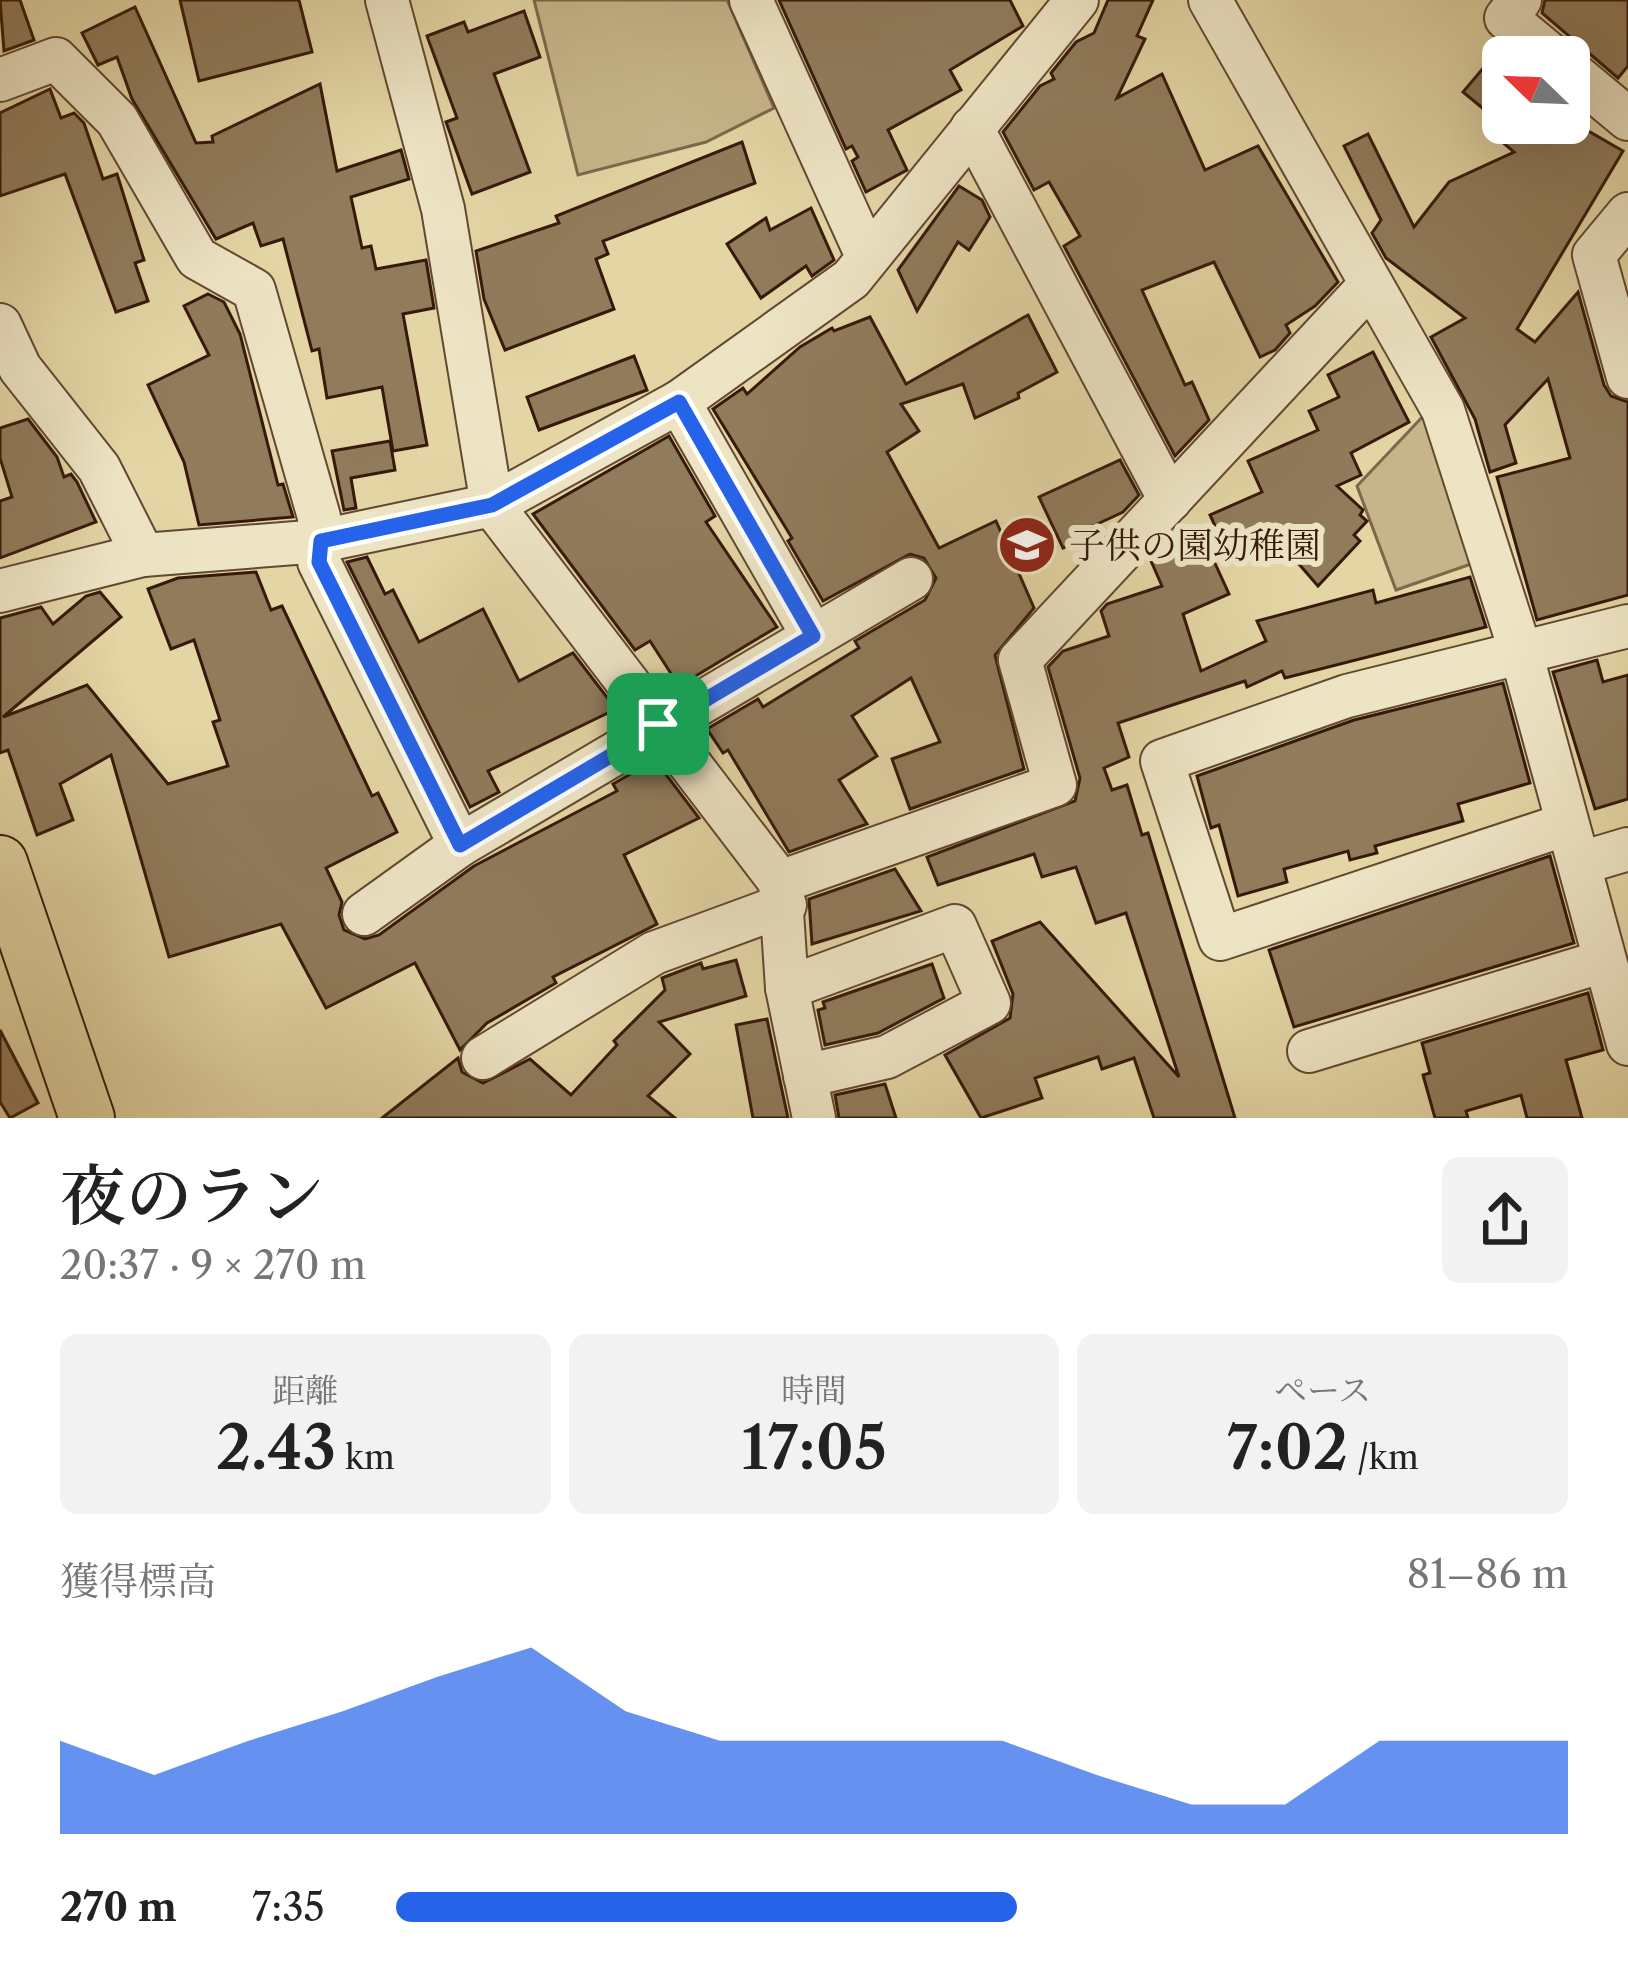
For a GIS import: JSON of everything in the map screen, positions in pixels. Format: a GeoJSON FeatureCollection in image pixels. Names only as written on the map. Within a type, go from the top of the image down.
{"type":"FeatureCollection","features":[{"type":"Feature","properties":{"kind":"main road"},"geometry":{"type":"LineString","coordinates":[[0,863],[87,1118]]}},
{"type":"Feature","properties":{"kind":"street"},"geometry":{"type":"LineString","coordinates":[[387,0],[443,208],[492,505],[782,894],[788,988],[814,1118]]}},
{"type":"Feature","properties":{"kind":"street"},"geometry":{"type":"LineString","coordinates":[[751,0],[867,256]]}},
{"type":"Feature","properties":{"kind":"street"},"geometry":{"type":"LineString","coordinates":[[0,592],[143,555],[321,541],[492,505],[679,402],[825,301],[1077,0]]}},
{"type":"Feature","properties":{"kind":"street"},"geometry":{"type":"LineString","coordinates":[[1210,0],[1443,410],[1522,656],[1628,1044]]}},
{"type":"Feature","properties":{"kind":"street"},"geometry":{"type":"LineString","coordinates":[[1520,0],[1506,18],[1528,36]]}},
{"type":"Feature","properties":{"kind":"street"},"geometry":{"type":"LineString","coordinates":[[0,80],[56,59],[118,120],[197,258],[254,290],[321,541],[319,562],[460,845]]}},
{"type":"Feature","properties":{"kind":"street"},"geometry":{"type":"LineString","coordinates":[[1590,87],[1628,119]]}},
{"type":"Feature","properties":{"kind":"street"},"geometry":{"type":"LineString","coordinates":[[972,128],[1170,500]]}},
{"type":"Feature","properties":{"kind":"street"},"geometry":{"type":"LineString","coordinates":[[1628,214],[1594,254],[1628,377]]}},
{"type":"Feature","properties":{"kind":"street"},"geometry":{"type":"LineString","coordinates":[[483,1058],[653,953],[782,894],[1055,785],[1020,660],[1371,284]]}},
{"type":"Feature","properties":{"kind":"street"},"geometry":{"type":"LineString","coordinates":[[0,326],[20,368],[99,468],[143,555]]}},
{"type":"Feature","properties":{"kind":"street"},"geometry":{"type":"LineString","coordinates":[[679,402],[813,636]]}},
{"type":"Feature","properties":{"kind":"street"},"geometry":{"type":"LineString","coordinates":[[364,914],[460,845],[658,724],[911,579]]}},
{"type":"Feature","properties":{"kind":"street"},"geometry":{"type":"LineString","coordinates":[[1628,626],[1347,696],[1162,761],[1220,939],[1574,844],[1628,850]]}},
{"type":"Feature","properties":{"kind":"street"},"geometry":{"type":"LineString","coordinates":[[788,988],[956,926],[989,1003],[887,1057],[805,1076]]}},
{"type":"Feature","properties":{"kind":"street"},"geometry":{"type":"LineString","coordinates":[[1309,1051],[1604,961]]}},
{"type":"Feature","properties":{"kind":"shaded area"},"geometry":{"type":"Polygon","coordinates":[[[534,0],[727,0],[774,108],[706,142],[578,175],[534,0]]]}},
{"type":"Feature","properties":{"kind":"shaded area"},"geometry":{"type":"Polygon","coordinates":[[[1429,410],[1474,563],[1396,590],[1357,486],[1429,410]]]}},
{"type":"Feature","properties":{"kind":"building"},"geometry":{"type":"Polygon","coordinates":[[[0,0],[20,0],[34,40],[4,51],[0,0]]]}},
{"type":"Feature","properties":{"kind":"building"},"geometry":{"type":"Polygon","coordinates":[[[180,0],[299,0],[312,52],[199,81],[180,0]]]}},
{"type":"Feature","properties":{"kind":"building"},"geometry":{"type":"Polygon","coordinates":[[[779,0],[1010,0],[1023,26],[950,70],[961,90],[888,130],[907,170],[866,192],[852,161],[858,157],[852,146],[846,149],[779,0]]]}},
{"type":"Feature","properties":{"kind":"building"},"geometry":{"type":"Polygon","coordinates":[[[1108,0],[1153,0],[1137,36],[1145,39],[1117,98],[1162,74],[1205,170],[1258,146],[1338,282],[1315,306],[1286,325],[1290,333],[1275,350],[1260,357],[1214,262],[1142,290],[1185,385],[1192,382],[1209,420],[1175,456],[1064,246],[1080,236],[1049,182],[1034,190],[1003,132],[1040,86],[1054,79],[1051,73],[1076,42],[1094,33],[1108,0]]]}},
{"type":"Feature","properties":{"kind":"building"},"geometry":{"type":"Polygon","coordinates":[[[1545,0],[1628,0],[1628,66],[1618,78],[1590,54],[1590,36],[1569,36],[1542,13],[1545,0]]]}},
{"type":"Feature","properties":{"kind":"building"},"geometry":{"type":"Polygon","coordinates":[[[135,7],[196,143],[213,142],[212,136],[320,84],[337,171],[401,150],[409,179],[351,197],[362,248],[371,246],[376,269],[426,260],[434,308],[403,314],[427,445],[393,451],[382,387],[327,398],[319,349],[312,351],[283,239],[261,246],[253,223],[216,239],[132,99],[117,57],[98,65],[82,33],[135,7]]]}},
{"type":"Feature","properties":{"kind":"building"},"geometry":{"type":"Polygon","coordinates":[[[524,11],[540,57],[494,74],[530,172],[472,194],[446,122],[457,118],[427,36],[464,22],[468,32],[524,11]]]}},
{"type":"Feature","properties":{"kind":"building"},"geometry":{"type":"Polygon","coordinates":[[[1482,70],[1482,108],[1463,92],[1482,70]]]}},
{"type":"Feature","properties":{"kind":"building"},"geometry":{"type":"Polygon","coordinates":[[[50,89],[61,118],[74,113],[84,123],[103,179],[117,174],[144,260],[135,263],[148,301],[116,312],[65,174],[0,196],[0,113],[50,89]]]}},
{"type":"Feature","properties":{"kind":"building"},"geometry":{"type":"Polygon","coordinates":[[[1590,132],[1623,151],[1517,329],[1535,342],[1578,292],[1604,385],[1611,396],[1628,402],[1628,595],[1537,620],[1497,477],[1570,458],[1548,379],[1505,425],[1516,463],[1490,472],[1475,419],[1431,337],[1465,318],[1386,258],[1372,233],[1381,220],[1344,146],[1368,134],[1414,227],[1449,182],[1514,152],[1505,144],[1590,144],[1590,132]]]}},
{"type":"Feature","properties":{"kind":"building"},"geometry":{"type":"Polygon","coordinates":[[[742,142],[755,183],[603,241],[608,254],[596,259],[614,309],[505,350],[484,299],[476,251],[559,223],[556,216],[742,142]]]}},
{"type":"Feature","properties":{"kind":"building"},"geometry":{"type":"Polygon","coordinates":[[[959,186],[982,200],[990,217],[969,250],[958,242],[917,311],[898,270],[959,186]]]}},
{"type":"Feature","properties":{"kind":"building"},"geometry":{"type":"Polygon","coordinates":[[[811,208],[834,260],[812,276],[806,266],[761,298],[727,244],[766,218],[770,230],[811,208]]]}},
{"type":"Feature","properties":{"kind":"building"},"geometry":{"type":"Polygon","coordinates":[[[208,294],[224,302],[240,334],[278,485],[283,484],[293,517],[199,525],[184,462],[148,385],[209,355],[184,306],[208,294]]]}},
{"type":"Feature","properties":{"kind":"building"},"geometry":{"type":"Polygon","coordinates":[[[1028,315],[1057,372],[1018,393],[1019,398],[975,418],[963,384],[901,404],[919,431],[887,452],[939,548],[996,521],[1034,608],[995,655],[1024,769],[910,809],[892,759],[940,742],[911,678],[852,716],[877,756],[839,780],[867,824],[789,852],[728,750],[723,753],[707,729],[758,699],[763,707],[859,648],[855,641],[925,600],[936,578],[924,558],[910,554],[823,601],[788,541],[792,538],[713,409],[743,388],[747,394],[800,347],[832,328],[870,317],[906,384],[1028,315]]]}},
{"type":"Feature","properties":{"kind":"building"},"geometry":{"type":"Polygon","coordinates":[[[1373,352],[1409,422],[1351,453],[1361,475],[1337,486],[1363,510],[1360,515],[1367,521],[1354,535],[1360,541],[1318,586],[1271,532],[1227,552],[1210,515],[1262,492],[1248,461],[1318,430],[1309,411],[1339,397],[1328,375],[1373,352]]]}},
{"type":"Feature","properties":{"kind":"building"},"geometry":{"type":"Polygon","coordinates":[[[634,356],[647,390],[539,430],[527,397],[634,356]]]}},
{"type":"Feature","properties":{"kind":"building"},"geometry":{"type":"Polygon","coordinates":[[[28,419],[57,457],[64,477],[71,474],[77,482],[96,522],[0,558],[0,501],[12,497],[0,458],[0,428],[28,419]]]}},
{"type":"Feature","properties":{"kind":"building"},"geometry":{"type":"Polygon","coordinates":[[[669,436],[715,516],[706,522],[777,627],[679,686],[650,641],[635,650],[533,514],[669,436]]]}},
{"type":"Feature","properties":{"kind":"building"},"geometry":{"type":"Polygon","coordinates":[[[390,441],[395,470],[351,478],[356,508],[344,510],[332,451],[390,441]]]}},
{"type":"Feature","properties":{"kind":"building"},"geometry":{"type":"Polygon","coordinates":[[[1120,460],[1139,495],[1123,512],[1091,527],[1094,534],[1063,548],[1039,497],[1120,460]]]}},
{"type":"Feature","properties":{"kind":"building"},"geometry":{"type":"Polygon","coordinates":[[[1203,537],[1229,594],[1183,614],[1201,671],[1266,641],[1257,621],[1373,590],[1376,603],[1470,577],[1486,627],[1285,678],[1282,671],[1247,687],[1245,681],[1118,723],[1129,757],[1104,768],[1112,790],[1127,785],[1142,835],[1148,833],[1235,1118],[1154,1118],[1134,1058],[1102,1069],[1098,1057],[1035,1078],[1042,1098],[981,1118],[945,1055],[1010,1018],[1013,994],[992,941],[1040,922],[1179,1077],[1126,913],[1096,923],[1076,867],[1042,877],[1034,854],[938,885],[927,857],[1075,801],[1080,778],[1048,667],[1063,651],[1109,636],[1101,611],[1107,604],[1162,586],[1151,561],[1203,537]]]}},
{"type":"Feature","properties":{"kind":"building"},"geometry":{"type":"Polygon","coordinates":[[[367,557],[385,594],[393,590],[419,642],[483,609],[519,681],[573,653],[616,709],[488,771],[499,792],[470,807],[347,562],[367,557]]]}},
{"type":"Feature","properties":{"kind":"building"},"geometry":{"type":"Polygon","coordinates":[[[256,572],[271,610],[282,606],[372,796],[378,793],[397,832],[326,868],[342,902],[339,915],[344,930],[365,939],[379,935],[474,866],[617,791],[613,784],[655,760],[699,818],[624,855],[657,924],[553,977],[556,983],[487,1023],[460,1050],[415,963],[326,1008],[281,924],[169,957],[111,755],[60,784],[73,820],[37,835],[8,750],[0,753],[0,618],[41,607],[53,624],[86,596],[100,592],[121,617],[3,717],[87,685],[168,784],[228,766],[213,722],[220,720],[194,640],[171,649],[148,589],[178,578],[256,572]]]}},
{"type":"Feature","properties":{"kind":"building"},"geometry":{"type":"Polygon","coordinates":[[[1597,660],[1603,682],[1628,675],[1628,799],[1595,809],[1553,672],[1597,660]]]}},
{"type":"Feature","properties":{"kind":"building"},"geometry":{"type":"Polygon","coordinates":[[[1503,683],[1530,783],[1458,804],[1463,821],[1375,846],[1377,853],[1350,860],[1348,851],[1284,869],[1287,882],[1238,896],[1219,825],[1211,828],[1197,776],[1354,720],[1503,683]]]}},
{"type":"Feature","properties":{"kind":"building"},"geometry":{"type":"Polygon","coordinates":[[[1550,856],[1574,943],[1294,1027],[1269,950],[1550,856]]]}},
{"type":"Feature","properties":{"kind":"building"},"geometry":{"type":"Polygon","coordinates":[[[895,869],[921,911],[812,944],[809,899],[895,869]]]}},
{"type":"Feature","properties":{"kind":"building"},"geometry":{"type":"Polygon","coordinates":[[[736,960],[746,996],[659,1022],[690,1054],[648,1096],[675,1118],[382,1118],[458,1058],[462,1072],[483,1083],[530,1059],[571,1095],[617,1045],[614,1041],[665,990],[662,978],[701,963],[703,969],[736,960]]]}},
{"type":"Feature","properties":{"kind":"building"},"geometry":{"type":"Polygon","coordinates":[[[932,964],[944,998],[878,1033],[825,1045],[818,1010],[825,1008],[823,1002],[932,964]]]}},
{"type":"Feature","properties":{"kind":"building"},"geometry":{"type":"Polygon","coordinates":[[[1588,993],[1603,1050],[1566,1060],[1582,1118],[1527,1118],[1521,1095],[1466,1111],[1468,1118],[1435,1118],[1423,1075],[1430,1073],[1422,1043],[1588,993]]]}},
{"type":"Feature","properties":{"kind":"building"},"geometry":{"type":"Polygon","coordinates":[[[767,1019],[788,1118],[753,1118],[736,1025],[767,1019]]]}},
{"type":"Feature","properties":{"kind":"building"},"geometry":{"type":"Polygon","coordinates":[[[0,1030],[38,1103],[10,1118],[0,1102],[0,1030]]]}},
{"type":"Feature","properties":{"kind":"building"},"geometry":{"type":"Polygon","coordinates":[[[885,1084],[896,1118],[839,1118],[835,1095],[885,1084]]]}},
{"type":"Feature","properties":{"kind":"place","name":"子供の園幼稚園"},"geometry":{"type":"Point","coordinates":[1027,545]}},
{"type":"Feature","properties":{"kind":"route"},"geometry":{"type":"LineString","coordinates":[[679,402],[813,636],[658,724],[460,845],[319,562],[321,541],[492,505],[679,402]]}}]}
